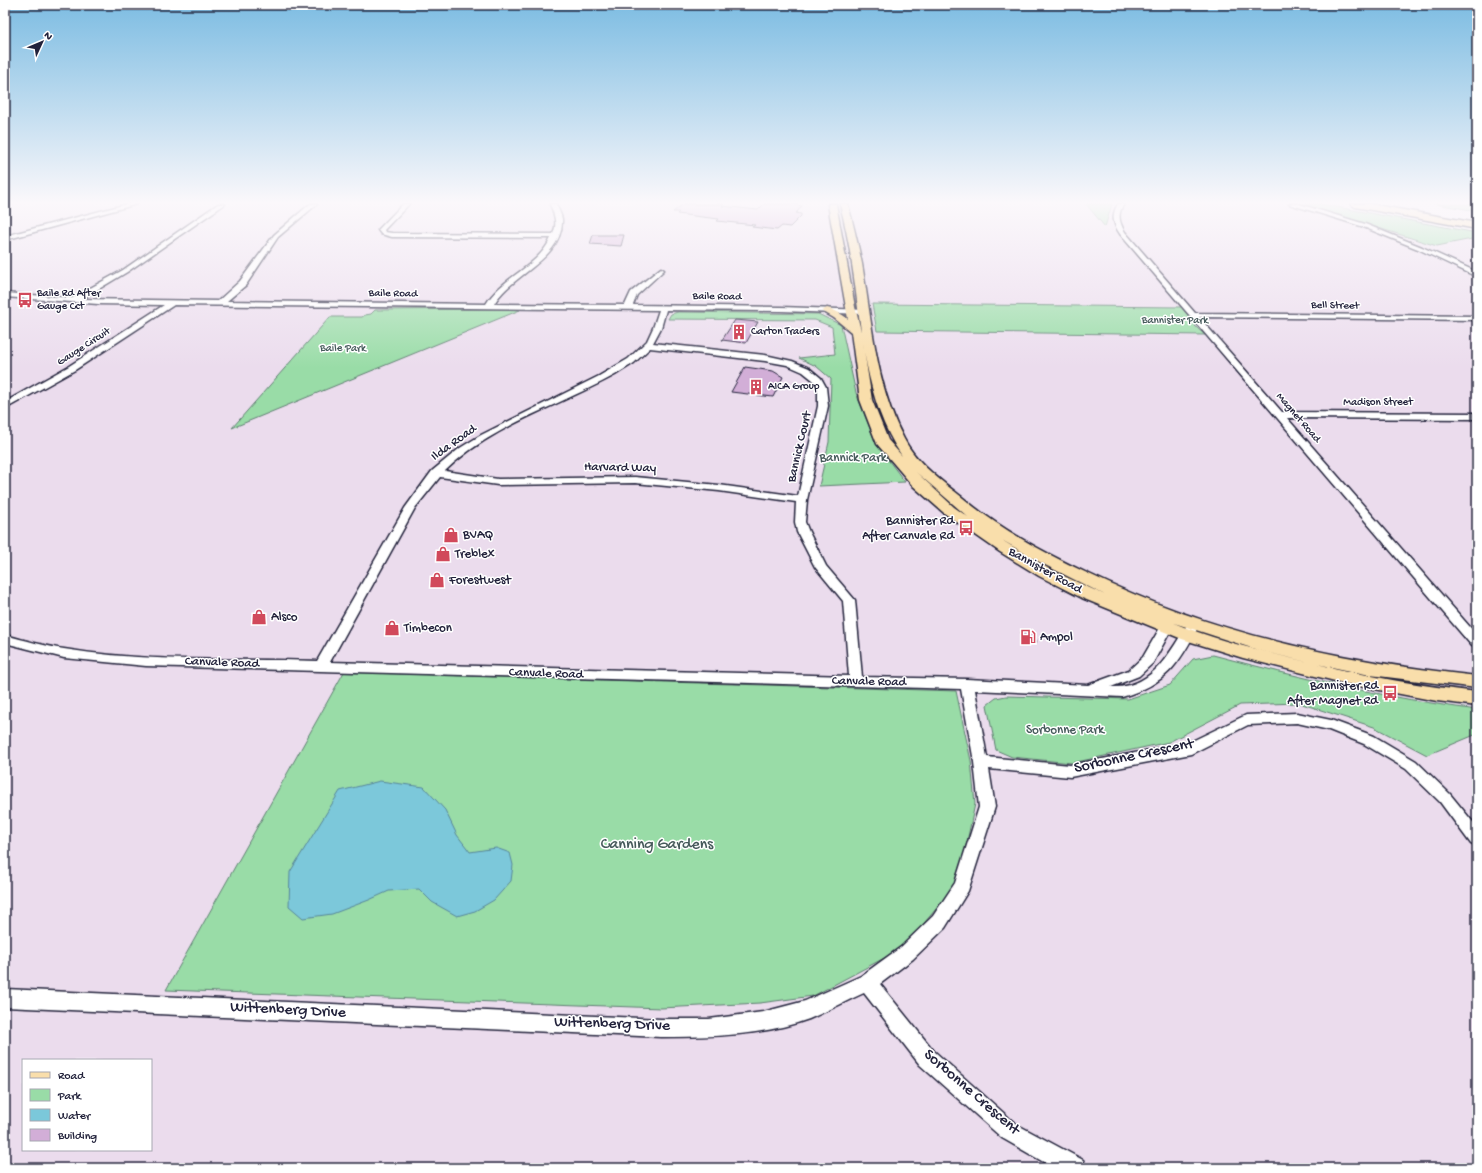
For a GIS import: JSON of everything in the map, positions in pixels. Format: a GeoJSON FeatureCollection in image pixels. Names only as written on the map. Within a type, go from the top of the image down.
{"type":"FeatureCollection","features":[{"type":"Feature","properties":{"kind":"main road","name":"Bannister Road"},"geometry":{"type":"LineString","coordinates":[[845,259],[881,401],[898,440],[912,461],[962,506],[1018,544],[1170,622]]}},
{"type":"Feature","properties":{"kind":"main road","name":"Bannister Road"},"geometry":{"type":"LineString","coordinates":[[854,259],[857,309],[856,331],[866,400],[882,441],[917,482],[949,510],[1026,562],[1088,594],[1170,622],[1249,654],[1343,677],[1437,694],[1477,699]]}},
{"type":"Feature","properties":{"kind":"main road"},"geometry":{"type":"LineString","coordinates":[[827,311],[838,316],[856,331]]}},
{"type":"Feature","properties":{"kind":"main road","name":"Bannister Road"},"geometry":{"type":"LineString","coordinates":[[1190,630],[1266,645],[1345,664],[1432,678],[1477,682]]}},
{"type":"Feature","properties":{"kind":"street"},"geometry":{"type":"LineString","coordinates":[[72,301],[125,271],[143,259]]}},
{"type":"Feature","properties":{"kind":"street"},"geometry":{"type":"LineString","coordinates":[[220,303],[243,283],[260,259]]}},
{"type":"Feature","properties":{"kind":"street"},"geometry":{"type":"LineString","coordinates":[[488,306],[496,294],[537,259]]}},
{"type":"Feature","properties":{"kind":"street","name":"Magnet Road"},"geometry":{"type":"LineString","coordinates":[[1144,259],[1477,643]]}},
{"type":"Feature","properties":{"kind":"street"},"geometry":{"type":"LineString","coordinates":[[1443,259],[1477,275]]}},
{"type":"Feature","properties":{"kind":"street"},"geometry":{"type":"LineString","coordinates":[[628,308],[634,294],[661,270]]}},
{"type":"Feature","properties":{"kind":"street","name":"Baile Road"},"geometry":{"type":"LineString","coordinates":[[5,295],[72,301],[172,303],[857,309]]}},
{"type":"Feature","properties":{"kind":"street","name":"Gauge Circuit"},"geometry":{"type":"LineString","coordinates":[[5,406],[72,368],[172,303]]}},
{"type":"Feature","properties":{"kind":"street","name":"Ilda Road"},"geometry":{"type":"LineString","coordinates":[[321,666],[410,508],[436,473],[473,444],[509,423],[605,377],[630,361],[647,345],[658,328],[663,308]]}},
{"type":"Feature","properties":{"kind":"street","name":"Baile Road"},"geometry":{"type":"LineString","coordinates":[[781,309],[827,311],[857,309]]}},
{"type":"Feature","properties":{"kind":"street","name":"Bell Street"},"geometry":{"type":"LineString","coordinates":[[1193,315],[1477,318]]}},
{"type":"Feature","properties":{"kind":"street","name":"Bannick Court"},"geometry":{"type":"LineString","coordinates":[[647,345],[765,358],[789,363],[806,370],[816,378],[822,387],[823,406],[802,500],[800,522],[803,532],[821,567],[849,600],[856,682]]}},
{"type":"Feature","properties":{"kind":"street","name":"Madison Street"},"geometry":{"type":"LineString","coordinates":[[1279,415],[1477,416]]}},
{"type":"Feature","properties":{"kind":"street","name":"Harvard Way"},"geometry":{"type":"LineString","coordinates":[[436,473],[498,482],[635,480],[719,488],[802,500]]}},
{"type":"Feature","properties":{"kind":"street","name":"Canvale Road"},"geometry":{"type":"LineString","coordinates":[[1088,690],[1134,673],[1148,660],[1170,622]]}},
{"type":"Feature","properties":{"kind":"street","name":"Canvale Road"},"geometry":{"type":"LineString","coordinates":[[5,639],[25,646],[72,655],[120,660],[391,669],[967,684],[1122,692],[1146,683],[1165,668],[1178,652],[1190,630]]}},
{"type":"Feature","properties":{"kind":"street","name":"Wittenberg Drive"},"geometry":{"type":"LineString","coordinates":[[5,998],[654,1028],[709,1028],[763,1021],[807,1010],[867,982],[907,953],[939,922],[962,886],[987,807],[982,762],[967,684]]}},
{"type":"Feature","properties":{"kind":"street","name":"Sorbonne Crescent"},"geometry":{"type":"LineString","coordinates":[[982,762],[1070,771],[1191,748],[1246,720],[1297,718],[1332,725],[1369,740],[1411,765],[1445,798],[1477,839]]}},
{"type":"Feature","properties":{"kind":"street","name":"Sorbonne Crescent"},"geometry":{"type":"LineString","coordinates":[[867,982],[933,1064],[1009,1131],[1075,1168]]}},
{"type":"Feature","properties":{"kind":"shaded area"},"geometry":{"type":"Polygon","coordinates":[[[5,259],[1477,259],[1477,1168],[5,1168],[5,259]]]}},
{"type":"Feature","properties":{"kind":"green space","name":"Bannister Park"},"geometry":{"type":"Polygon","coordinates":[[[872,304],[1181,307],[1197,325],[1195,326],[1205,335],[877,331],[872,304]]]}},
{"type":"Feature","properties":{"kind":"green space","name":"Baile Park"},"geometry":{"type":"Polygon","coordinates":[[[375,310],[520,310],[232,428],[330,317],[362,317],[371,314],[375,310]]]}},
{"type":"Feature","properties":{"kind":"green space","name":"Bannick Park"},"geometry":{"type":"Polygon","coordinates":[[[678,312],[818,314],[841,325],[856,393],[876,444],[905,482],[819,486],[829,442],[831,379],[816,366],[799,358],[835,354],[832,327],[815,320],[668,319],[671,314],[678,312]]]}},
{"type":"Feature","properties":{"kind":"green space","name":"Sorbonne Park"},"geometry":{"type":"Polygon","coordinates":[[[1213,655],[1344,687],[1410,700],[1477,710],[1477,734],[1427,755],[1374,727],[1299,703],[1240,705],[1169,742],[1072,763],[1012,757],[996,750],[987,705],[996,698],[1006,696],[1128,699],[1170,685],[1193,659],[1213,655]]]}},
{"type":"Feature","properties":{"kind":"green space","name":"Canning Gardens"},"geometry":{"type":"Polygon","coordinates":[[[344,672],[956,691],[971,761],[975,804],[958,883],[903,948],[813,996],[760,1003],[661,1008],[166,990],[344,672]]]}},
{"type":"Feature","properties":{"kind":"water"},"geometry":{"type":"Polygon","coordinates":[[[380,781],[424,787],[445,810],[457,835],[470,852],[496,848],[510,853],[513,865],[511,881],[494,900],[475,911],[457,916],[432,902],[419,889],[389,891],[332,914],[303,918],[289,906],[290,872],[340,791],[380,781]]]}},
{"type":"Feature","properties":{"kind":"building","name":"Carton Traders"},"geometry":{"type":"Polygon","coordinates":[[[735,320],[758,322],[746,343],[722,340],[735,320]]]}},
{"type":"Feature","properties":{"kind":"building","name":"AICA Group"},"geometry":{"type":"Polygon","coordinates":[[[745,367],[773,371],[783,377],[773,397],[731,392],[745,367]]]}},
{"type":"Feature","properties":{"kind":"building","name":"Ampol"},"geometry":{"type":"Polygon","coordinates":[[[1021,632],[1032,632],[1036,643],[1024,642],[1021,632]]]}},
{"type":"Feature","properties":{"kind":"place","name":"Baile Rd After Gauge Cct"},"geometry":{"type":"Point","coordinates":[25,300]}},
{"type":"Feature","properties":{"kind":"place","name":"Carton Traders"},"geometry":{"type":"Point","coordinates":[739,332]}},
{"type":"Feature","properties":{"kind":"place","name":"AICA Group"},"geometry":{"type":"Point","coordinates":[756,387]}},
{"type":"Feature","properties":{"kind":"place","name":"Bannister Rd After Canvale Rd"},"geometry":{"type":"Point","coordinates":[966,528]}},
{"type":"Feature","properties":{"kind":"place","name":"BVAQ"},"geometry":{"type":"Point","coordinates":[451,535]}},
{"type":"Feature","properties":{"kind":"place","name":"Treblex"},"geometry":{"type":"Point","coordinates":[443,554]}},
{"type":"Feature","properties":{"kind":"place","name":"Forestwest"},"geometry":{"type":"Point","coordinates":[437,580]}},
{"type":"Feature","properties":{"kind":"place","name":"Alsco"},"geometry":{"type":"Point","coordinates":[259,617]}},
{"type":"Feature","properties":{"kind":"place","name":"Timbecon"},"geometry":{"type":"Point","coordinates":[392,628]}},
{"type":"Feature","properties":{"kind":"place","name":"Ampol"},"geometry":{"type":"Point","coordinates":[1028,637]}},
{"type":"Feature","properties":{"kind":"place","name":"Bannister Rd After Magnet Rd"},"geometry":{"type":"Point","coordinates":[1390,693]}}]}
